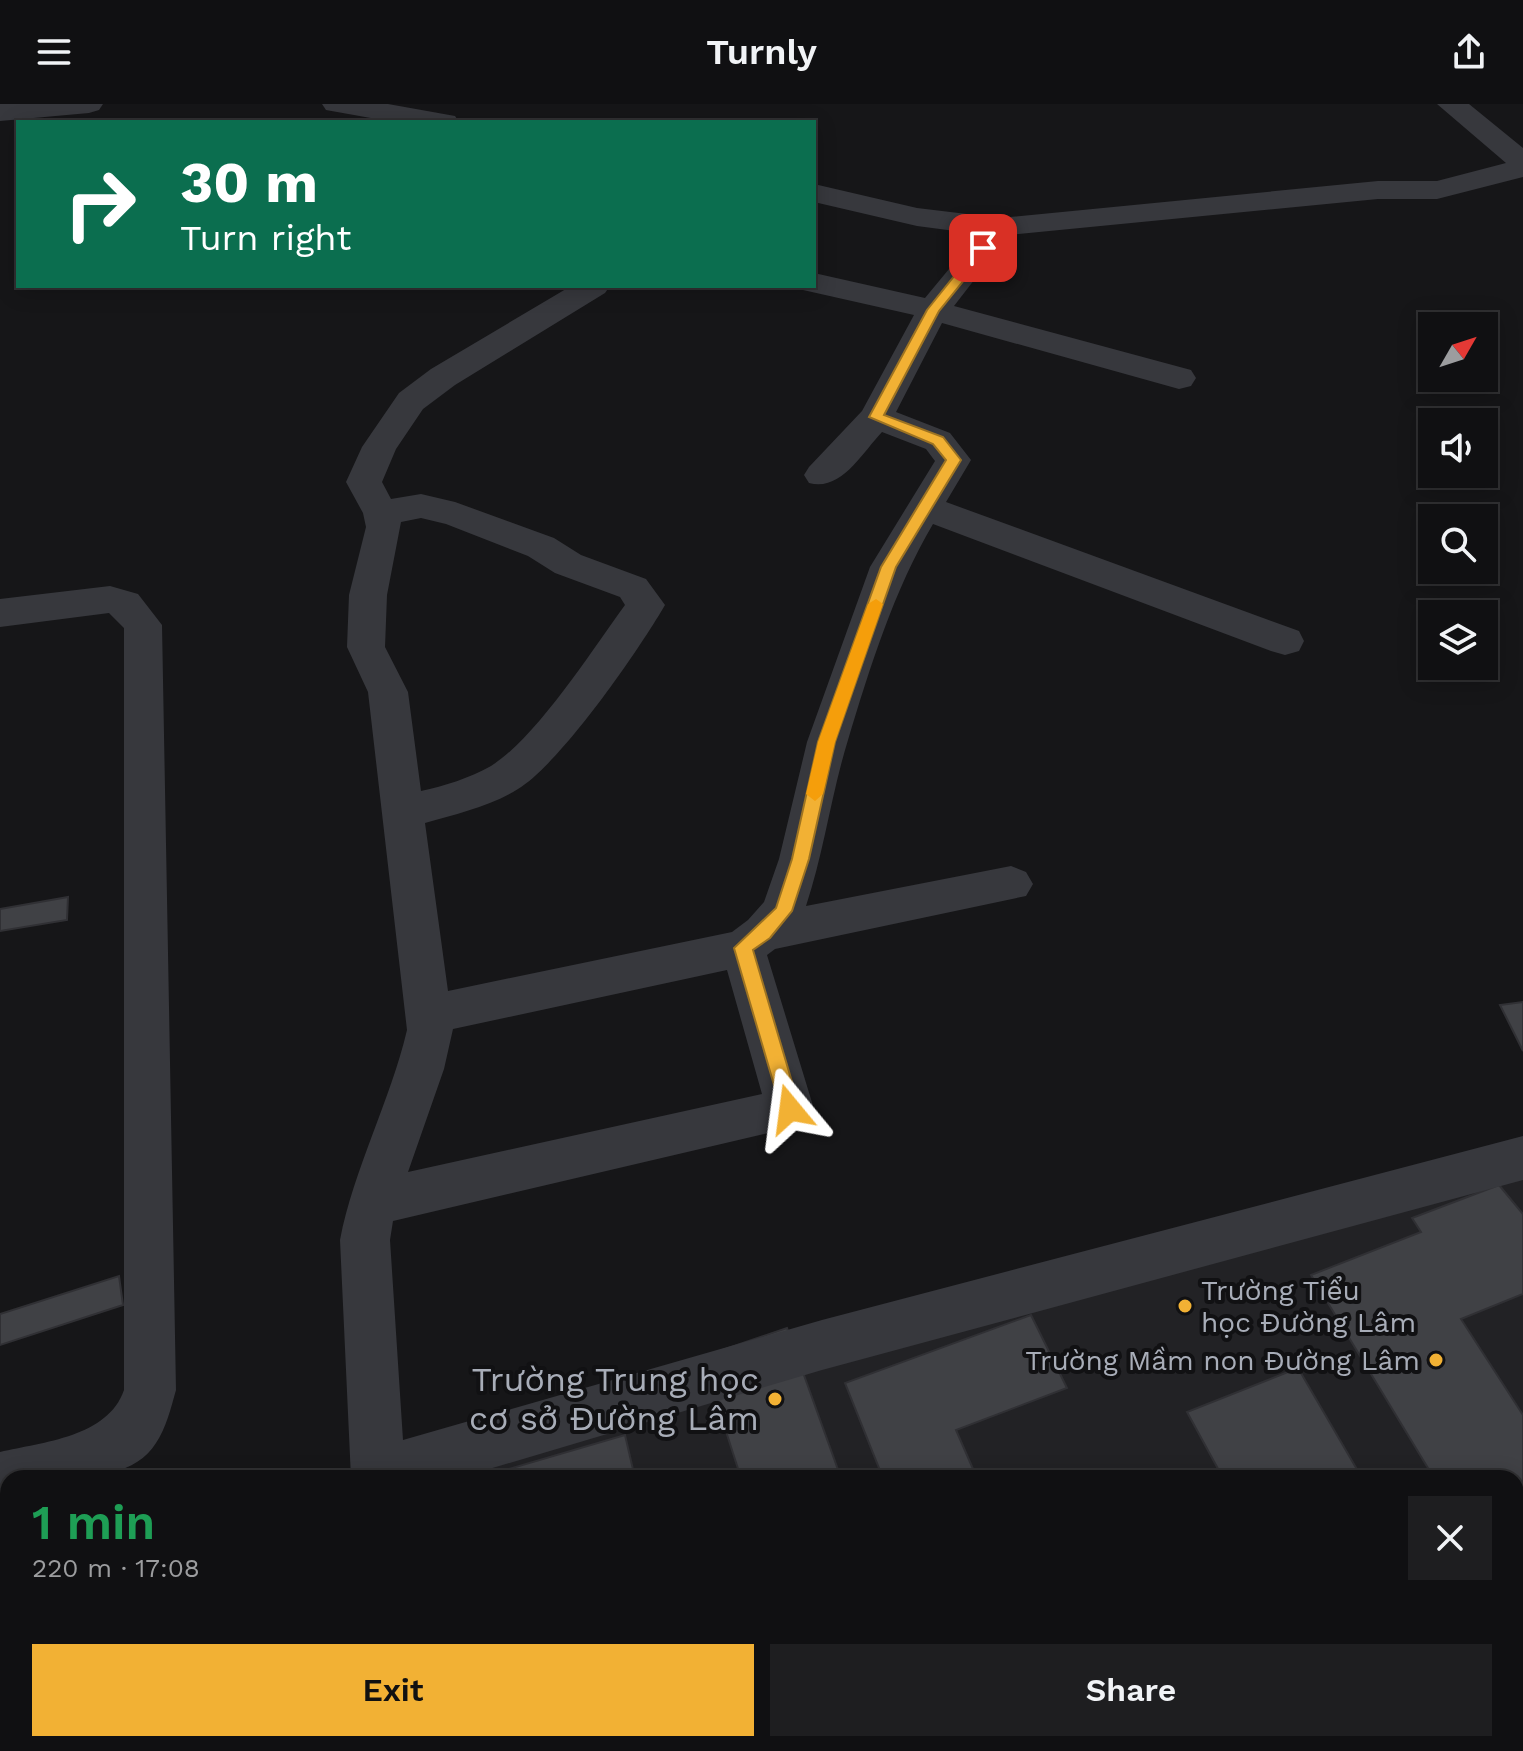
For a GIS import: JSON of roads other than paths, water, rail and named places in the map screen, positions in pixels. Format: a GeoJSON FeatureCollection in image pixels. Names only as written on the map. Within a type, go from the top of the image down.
{"type":"FeatureCollection","features":[{"type":"Feature","properties":{"kind":"street"},"geometry":{"type":"LineString","coordinates":[[0,112],[89,104]]}},
{"type":"Feature","properties":{"kind":"street"},"geometry":{"type":"LineString","coordinates":[[336,104],[433,120]]}},
{"type":"Feature","properties":{"kind":"street"},"geometry":{"type":"LineString","coordinates":[[1451,104],[1523,165]]}},
{"type":"Feature","properties":{"kind":"street"},"geometry":{"type":"LineString","coordinates":[[816,193],[917,217],[1000,227],[1378,190],[1437,190],[1523,165]]}},
{"type":"Feature","properties":{"kind":"street"},"geometry":{"type":"LineString","coordinates":[[822,475],[876,417],[933,310],[1000,227]]}},
{"type":"Feature","properties":{"kind":"street"},"geometry":{"type":"LineString","coordinates":[[816,283],[933,310],[1179,378]]}},
{"type":"Feature","properties":{"kind":"street"},"geometry":{"type":"LineString","coordinates":[[378,1470],[365,1240],[372,1203],[421,1069],[430,1014],[388,692],[366,647],[368,595],[384,527],[381,513],[366,490],[367,471],[379,447],[411,401],[443,377],[591,288]]}},
{"type":"Feature","properties":{"kind":"street"},"geometry":{"type":"LineString","coordinates":[[753,940],[783,911],[800,859],[827,742],[889,567],[953,460],[938,441],[876,417]]}},
{"type":"Feature","properties":{"kind":"street"},"geometry":{"type":"LineString","coordinates":[[381,513],[421,506],[455,514],[541,547],[568,564],[633,588],[646,605],[569,710],[510,774],[422,809],[403,811]]}},
{"type":"Feature","properties":{"kind":"street"},"geometry":{"type":"LineString","coordinates":[[925,508],[1285,641]]}},
{"type":"Feature","properties":{"kind":"street"},"geometry":{"type":"LineString","coordinates":[[0,613],[110,599],[125,604],[143,625],[150,1390],[136,1428],[71,1462],[38,1470]]}},
{"type":"Feature","properties":{"kind":"street"},"geometry":{"type":"LineString","coordinates":[[430,1014],[1011,884]]}},
{"type":"Feature","properties":{"kind":"street"},"geometry":{"type":"LineString","coordinates":[[372,1203],[790,1109],[753,940]]}},
{"type":"Feature","properties":{"kind":"street"},"geometry":{"type":"LineString","coordinates":[[402,1470],[822,1345],[1523,1158]]}},
{"type":"Feature","properties":{"kind":"place","name":"Trường Tiểu học Đường Lâm"},"geometry":{"type":"Point","coordinates":[1185,1306]}},
{"type":"Feature","properties":{"kind":"place","name":"Trường Mầm non Đường Lâm"},"geometry":{"type":"Point","coordinates":[1436,1360]}},
{"type":"Feature","properties":{"kind":"place","name":"Trường Trung học cơ sở Đường Lâm"},"geometry":{"type":"Point","coordinates":[775,1399]}}]}
